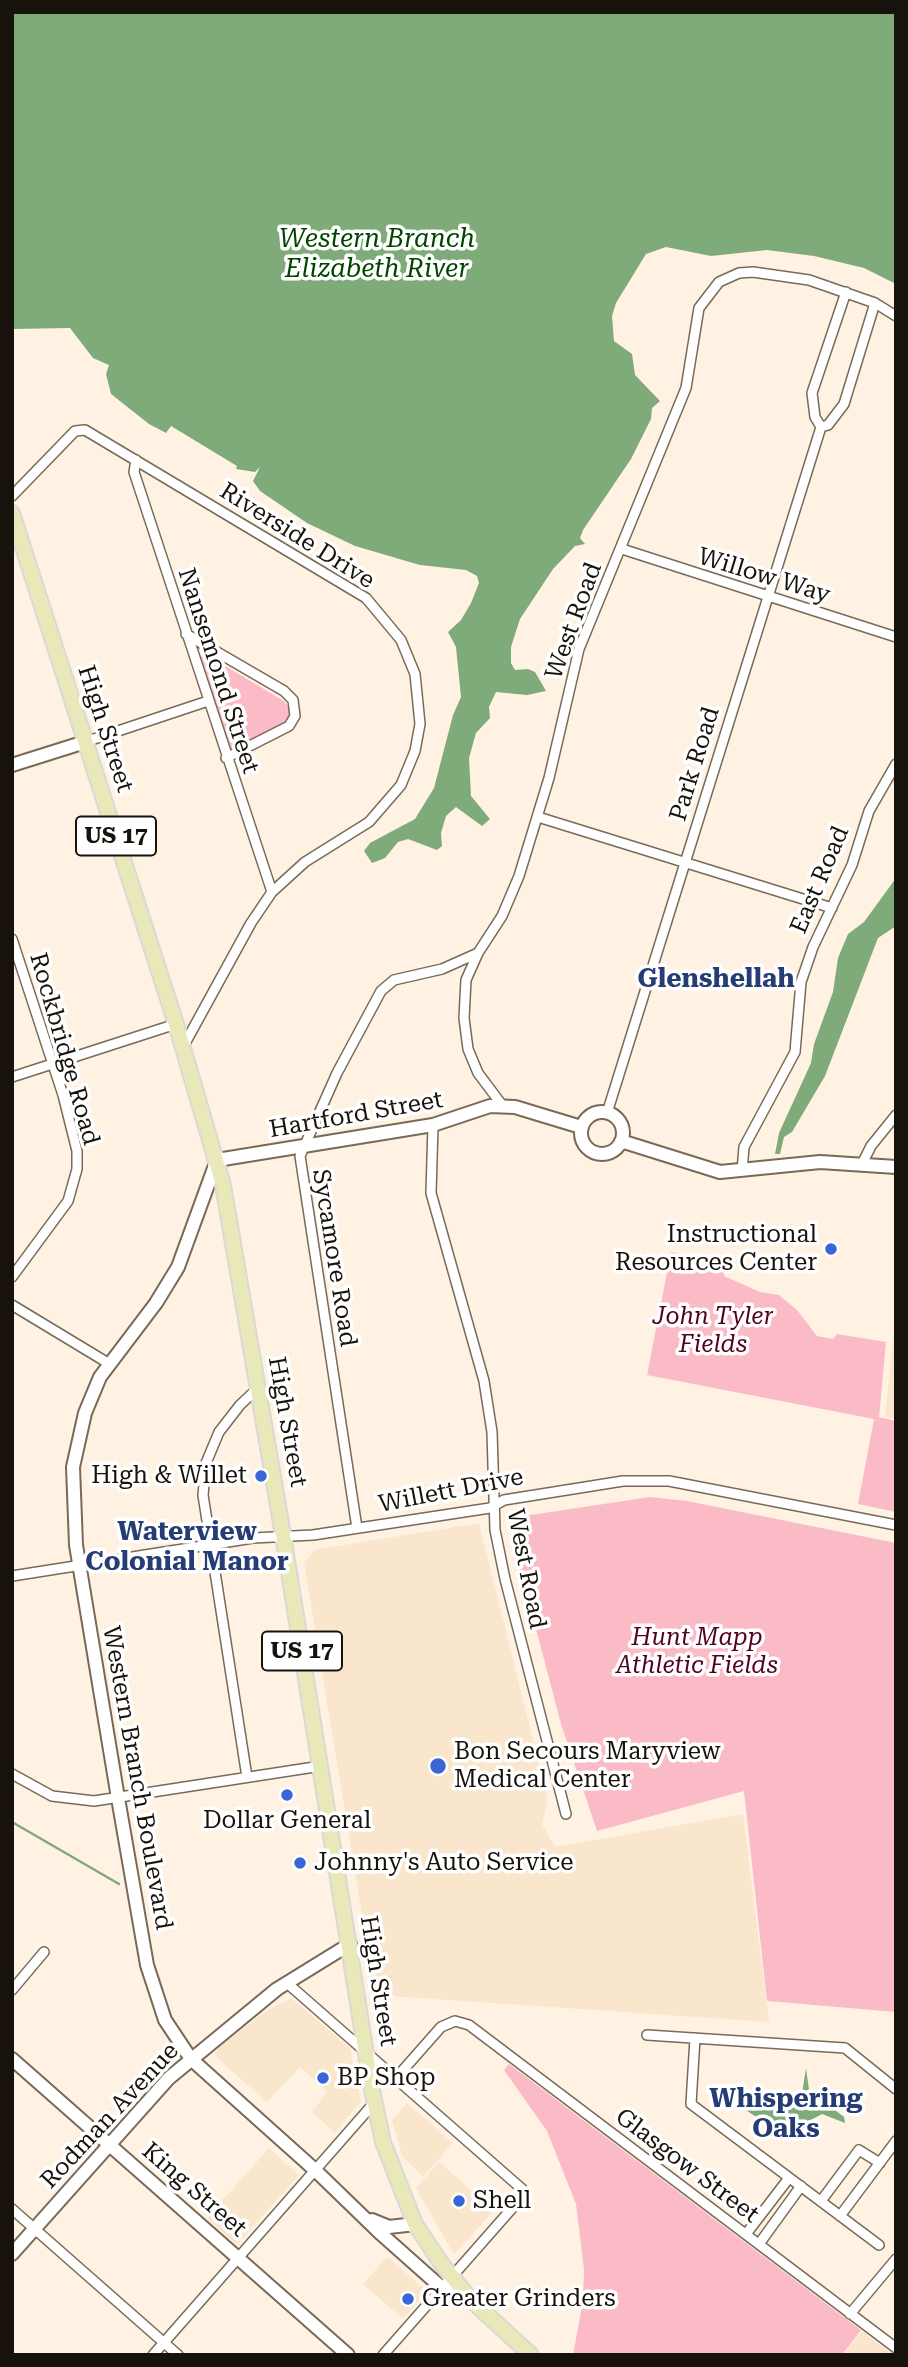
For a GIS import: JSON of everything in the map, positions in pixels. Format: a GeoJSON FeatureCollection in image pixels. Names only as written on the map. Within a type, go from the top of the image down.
{"type":"FeatureCollection","features":[{"type":"Feature","properties":{"kind":"main road","name":"High Street"},"geometry":{"type":"LineString","coordinates":[[12,513],[217,1160],[284,1535],[374,2103],[392,2169],[415,2224],[447,2283],[471,2300],[531,2355]]}},
{"type":"Feature","properties":{"kind":"street","name":"West Road"},"geometry":{"type":"LineString","coordinates":[[502,1105],[478,1073],[465,1036],[464,995],[478,953],[509,901],[538,817],[579,649],[686,388],[697,316],[713,287],[729,276],[753,272],[791,276],[850,294]]}},
{"type":"Feature","properties":{"kind":"street"},"geometry":{"type":"LineString","coordinates":[[821,427],[815,417],[812,393],[850,294],[875,303],[896,316]]}},
{"type":"Feature","properties":{"kind":"street","name":"Park Road"},"geometry":{"type":"LineString","coordinates":[[607,1113],[821,427],[828,425],[844,404],[875,303]]}},
{"type":"Feature","properties":{"kind":"street","name":"Riverside Drive"},"geometry":{"type":"LineString","coordinates":[[12,496],[75,431],[85,430],[366,598],[397,633],[415,674],[420,710],[418,738],[410,764],[392,799],[369,822],[305,862],[272,892],[251,923],[183,1047]]}},
{"type":"Feature","properties":{"kind":"street","name":"Nansemond Street"},"geometry":{"type":"LineString","coordinates":[[136,460],[134,472],[272,892]]}},
{"type":"Feature","properties":{"kind":"street","name":"Willow Way"},"geometry":{"type":"LineString","coordinates":[[622,549],[896,637]]}},
{"type":"Feature","properties":{"kind":"street"},"geometry":{"type":"LineString","coordinates":[[186,634],[284,691],[293,700],[295,716],[289,726],[226,758]]}},
{"type":"Feature","properties":{"kind":"street"},"geometry":{"type":"LineString","coordinates":[[12,765],[208,701]]}},
{"type":"Feature","properties":{"kind":"street","name":"East Road"},"geometry":{"type":"LineString","coordinates":[[742,1171],[744,1147],[795,1052],[804,970],[852,865],[869,811],[896,764]]}},
{"type":"Feature","properties":{"kind":"street"},"geometry":{"type":"LineString","coordinates":[[538,817],[832,908]]}},
{"type":"Feature","properties":{"kind":"street","name":"Rockbridge Road"},"geometry":{"type":"LineString","coordinates":[[12,939],[75,1136],[77,1169],[73,1187],[60,1215],[12,1276]]}},
{"type":"Feature","properties":{"kind":"street","name":"Sycamore Road"},"geometry":{"type":"LineString","coordinates":[[357,1528],[299,1167],[302,1145],[381,991],[394,980],[442,969],[478,953]]}},
{"type":"Feature","properties":{"kind":"street"},"geometry":{"type":"LineString","coordinates":[[12,1077],[176,1024]]}},
{"type":"Feature","properties":{"kind":"street","name":"Hartford Street"},"geometry":{"type":"LineString","coordinates":[[217,1160],[433,1125],[478,1109],[502,1105],[581,1128]]}},
{"type":"Feature","properties":{"kind":"street"},"geometry":{"type":"LineString","coordinates":[[607,1113],[621,1124],[621,1141],[607,1153],[595,1153],[585,1145],[581,1128],[588,1116],[607,1113]]}},
{"type":"Feature","properties":{"kind":"street"},"geometry":{"type":"LineString","coordinates":[[862,1164],[871,1146],[896,1115]]}},
{"type":"Feature","properties":{"kind":"street","name":"West Road"},"geometry":{"type":"LineString","coordinates":[[433,1125],[431,1193],[484,1381],[492,1432],[494,1506],[508,1593],[566,1814]]}},
{"type":"Feature","properties":{"kind":"street"},"geometry":{"type":"LineString","coordinates":[[621,1141],[709,1170],[742,1171],[820,1162],[896,1167]]}},
{"type":"Feature","properties":{"kind":"street","name":"Western Branch Boulevard"},"geometry":{"type":"LineString","coordinates":[[217,1160],[178,1268],[156,1303],[108,1363],[85,1413],[73,1467],[73,1519],[80,1566],[153,1989],[170,2030],[191,2059],[365,2216],[447,2283]]}},
{"type":"Feature","properties":{"kind":"street"},"geometry":{"type":"LineString","coordinates":[[12,1305],[108,1363]]}},
{"type":"Feature","properties":{"kind":"street"},"geometry":{"type":"LineString","coordinates":[[247,1777],[202,1495],[206,1462],[229,1418],[258,1388]]}},
{"type":"Feature","properties":{"kind":"street","name":"Willett Drive"},"geometry":{"type":"LineString","coordinates":[[12,1576],[210,1545],[357,1528],[494,1506],[504,1500],[604,1482],[669,1481],[896,1525]]}},
{"type":"Feature","properties":{"kind":"street"},"geometry":{"type":"LineString","coordinates":[[12,1774],[38,1791],[60,1799],[94,1801],[321,1766]]}},
{"type":"Feature","properties":{"kind":"street","name":"Rodman Avenue"},"geometry":{"type":"LineString","coordinates":[[12,2254],[162,2085],[287,1983],[350,1944]]}},
{"type":"Feature","properties":{"kind":"street"},"geometry":{"type":"LineString","coordinates":[[12,1990],[44,1952]]}},
{"type":"Feature","properties":{"kind":"street"},"geometry":{"type":"LineString","coordinates":[[287,1983],[523,2189],[522,2197],[383,2355]]}},
{"type":"Feature","properties":{"kind":"street","name":"Glasgow Street"},"geometry":{"type":"LineString","coordinates":[[396,2078],[441,2027],[452,2022],[469,2025],[896,2348]]}},
{"type":"Feature","properties":{"kind":"street"},"geometry":{"type":"LineString","coordinates":[[647,2035],[845,2048],[896,2090]]}},
{"type":"Feature","properties":{"kind":"street"},"geometry":{"type":"LineString","coordinates":[[695,2038],[691,2104],[879,2245]]}},
{"type":"Feature","properties":{"kind":"street","name":"King Street"},"geometry":{"type":"LineString","coordinates":[[12,2059],[348,2355]]}},
{"type":"Feature","properties":{"kind":"street"},"geometry":{"type":"LineString","coordinates":[[153,2355],[374,2103]]}},
{"type":"Feature","properties":{"kind":"street"},"geometry":{"type":"LineString","coordinates":[[840,2216],[896,2141]]}},
{"type":"Feature","properties":{"kind":"street"},"geometry":{"type":"LineString","coordinates":[[821,2202],[859,2150],[880,2163]]}},
{"type":"Feature","properties":{"kind":"street"},"geometry":{"type":"LineString","coordinates":[[746,2234],[789,2178]]}},
{"type":"Feature","properties":{"kind":"street"},"geometry":{"type":"LineString","coordinates":[[759,2244],[801,2186]]}},
{"type":"Feature","properties":{"kind":"street"},"geometry":{"type":"LineString","coordinates":[[12,2209],[178,2355]]}},
{"type":"Feature","properties":{"kind":"street"},"geometry":{"type":"LineString","coordinates":[[365,2216],[388,2227],[415,2224]]}},
{"type":"Feature","properties":{"kind":"street"},"geometry":{"type":"LineString","coordinates":[[850,2314],[896,2259]]}},
{"type":"Feature","properties":{"kind":"shaded area"},"geometry":{"type":"Polygon","coordinates":[[[896,1313],[896,1419],[885,1417],[896,1313]]]}},
{"type":"Feature","properties":{"kind":"shaded area","name":"Bon Secours Maryview Medical Center"},"geometry":{"type":"Polygon","coordinates":[[[479,1523],[548,1800],[542,1824],[555,1847],[743,1814],[769,2022],[375,1995],[376,1974],[363,1921],[304,1563],[314,1550],[479,1523]]]}},
{"type":"Feature","properties":{"kind":"shaded area"},"geometry":{"type":"Polygon","coordinates":[[[291,1998],[350,2048],[361,2101],[335,2133],[312,2112],[327,2092],[300,2067],[267,2102],[215,2056],[218,2048],[263,2013],[291,1998]]]}},
{"type":"Feature","properties":{"kind":"shaded area"},"geometry":{"type":"Polygon","coordinates":[[[407,2103],[453,2143],[423,2177],[402,2156],[392,2120],[407,2103]]]}},
{"type":"Feature","properties":{"kind":"shaded area"},"geometry":{"type":"Polygon","coordinates":[[[269,2148],[299,2175],[237,2245],[207,2218],[269,2148]]]}},
{"type":"Feature","properties":{"kind":"shaded area"},"geometry":{"type":"Polygon","coordinates":[[[439,2162],[494,2210],[454,2255],[416,2188],[439,2162]]]}},
{"type":"Feature","properties":{"kind":"shaded area"},"geometry":{"type":"Polygon","coordinates":[[[387,2257],[427,2291],[403,2319],[363,2284],[387,2257]]]}},
{"type":"Feature","properties":{"kind":"shaded area"},"geometry":{"type":"Polygon","coordinates":[[[862,2331],[894,2355],[843,2355],[862,2331]]]}},
{"type":"Feature","properties":{"kind":"green space"},"geometry":{"type":"Polygon","coordinates":[[[205,654],[284,701],[289,708],[289,717],[284,724],[231,750],[201,657],[205,654]]]}},
{"type":"Feature","properties":{"kind":"green space","name":"John Tyler Fields"},"geometry":{"type":"Polygon","coordinates":[[[671,1252],[726,1262],[724,1276],[760,1292],[779,1295],[797,1310],[817,1336],[833,1339],[837,1334],[886,1342],[879,1417],[896,1421],[896,1512],[858,1504],[874,1419],[647,1375],[671,1252]]]}},
{"type":"Feature","properties":{"kind":"green space","name":"Hunt Mapp Athletic Fields"},"geometry":{"type":"Polygon","coordinates":[[[650,1497],[687,1501],[896,1543],[896,2012],[767,2001],[744,1791],[597,1831],[561,1724],[514,1545],[511,1518],[650,1497]]]}},
{"type":"Feature","properties":{"kind":"green space"},"geometry":{"type":"Polygon","coordinates":[[[509,2064],[861,2330],[842,2355],[573,2355],[583,2301],[584,2270],[576,2204],[547,2131],[504,2070],[509,2064]]]}},
{"type":"Feature","properties":{"kind":"water","name":"Western Branch Elizabeth River"},"geometry":{"type":"Polygon","coordinates":[[[12,12],[896,12],[896,284],[864,268],[814,256],[767,250],[711,256],[666,247],[646,254],[616,303],[612,316],[614,341],[632,354],[635,375],[660,401],[652,408],[651,419],[631,459],[583,530],[580,538],[585,544],[575,546],[553,569],[520,619],[511,647],[511,663],[515,670],[528,669],[535,672],[546,691],[527,695],[496,692],[489,707],[490,718],[476,733],[469,758],[471,796],[490,819],[482,826],[456,807],[446,816],[441,833],[442,846],[437,850],[408,839],[398,842],[385,858],[372,863],[364,851],[370,843],[415,819],[434,788],[453,715],[461,697],[456,647],[448,632],[461,620],[471,603],[479,583],[477,576],[466,570],[420,565],[355,546],[307,523],[260,491],[253,481],[260,467],[255,472],[236,469],[237,466],[171,426],[166,433],[149,424],[111,394],[106,374],[109,365],[93,358],[70,328],[12,329],[12,12]]]}},
{"type":"Feature","properties":{"kind":"water"},"geometry":{"type":"Polygon","coordinates":[[[896,878],[896,926],[878,938],[825,1076],[792,1132],[784,1137],[780,1154],[775,1154],[779,1133],[811,1063],[814,1044],[833,992],[838,958],[848,934],[864,922],[896,878]]]}},
{"type":"Feature","properties":{"kind":"water"},"geometry":{"type":"Polygon","coordinates":[[[806,2068],[809,2090],[844,2117],[845,2123],[822,2114],[783,2135],[731,2100],[735,2095],[795,2099],[802,2094],[806,2068]]]}},
{"type":"Feature","properties":{"kind":"waterway"},"geometry":{"type":"LineString","coordinates":[[12,1822],[119,1884]]}},
{"type":"Feature","properties":{"kind":"place","name":"Instructional Resources Center"},"geometry":{"type":"Point","coordinates":[831,1249]}},
{"type":"Feature","properties":{"kind":"place","name":"High & Willet"},"geometry":{"type":"Point","coordinates":[261,1476]}},
{"type":"Feature","properties":{"kind":"place","name":"Bon Secours Maryview Medical Center"},"geometry":{"type":"Point","coordinates":[438,1766]}},
{"type":"Feature","properties":{"kind":"place","name":"Dollar General"},"geometry":{"type":"Point","coordinates":[287,1795]}},
{"type":"Feature","properties":{"kind":"place","name":"Johnny's Auto Service"},"geometry":{"type":"Point","coordinates":[300,1863]}},
{"type":"Feature","properties":{"kind":"place","name":"BP Shop"},"geometry":{"type":"Point","coordinates":[323,2078]}},
{"type":"Feature","properties":{"kind":"place","name":"Shell"},"geometry":{"type":"Point","coordinates":[459,2201]}},
{"type":"Feature","properties":{"kind":"place","name":"Greater Grinders"},"geometry":{"type":"Point","coordinates":[408,2299]}},
{"type":"Feature","properties":{"kind":"district","name":"Glenshellah"},"geometry":{"type":"Point","coordinates":[716,979]}},
{"type":"Feature","properties":{"kind":"district","name":"Waterview Colonial Manor"},"geometry":{"type":"Point","coordinates":[187,1547]}},
{"type":"Feature","properties":{"kind":"district","name":"Whispering Oaks"},"geometry":{"type":"Point","coordinates":[786,2114]}}]}
